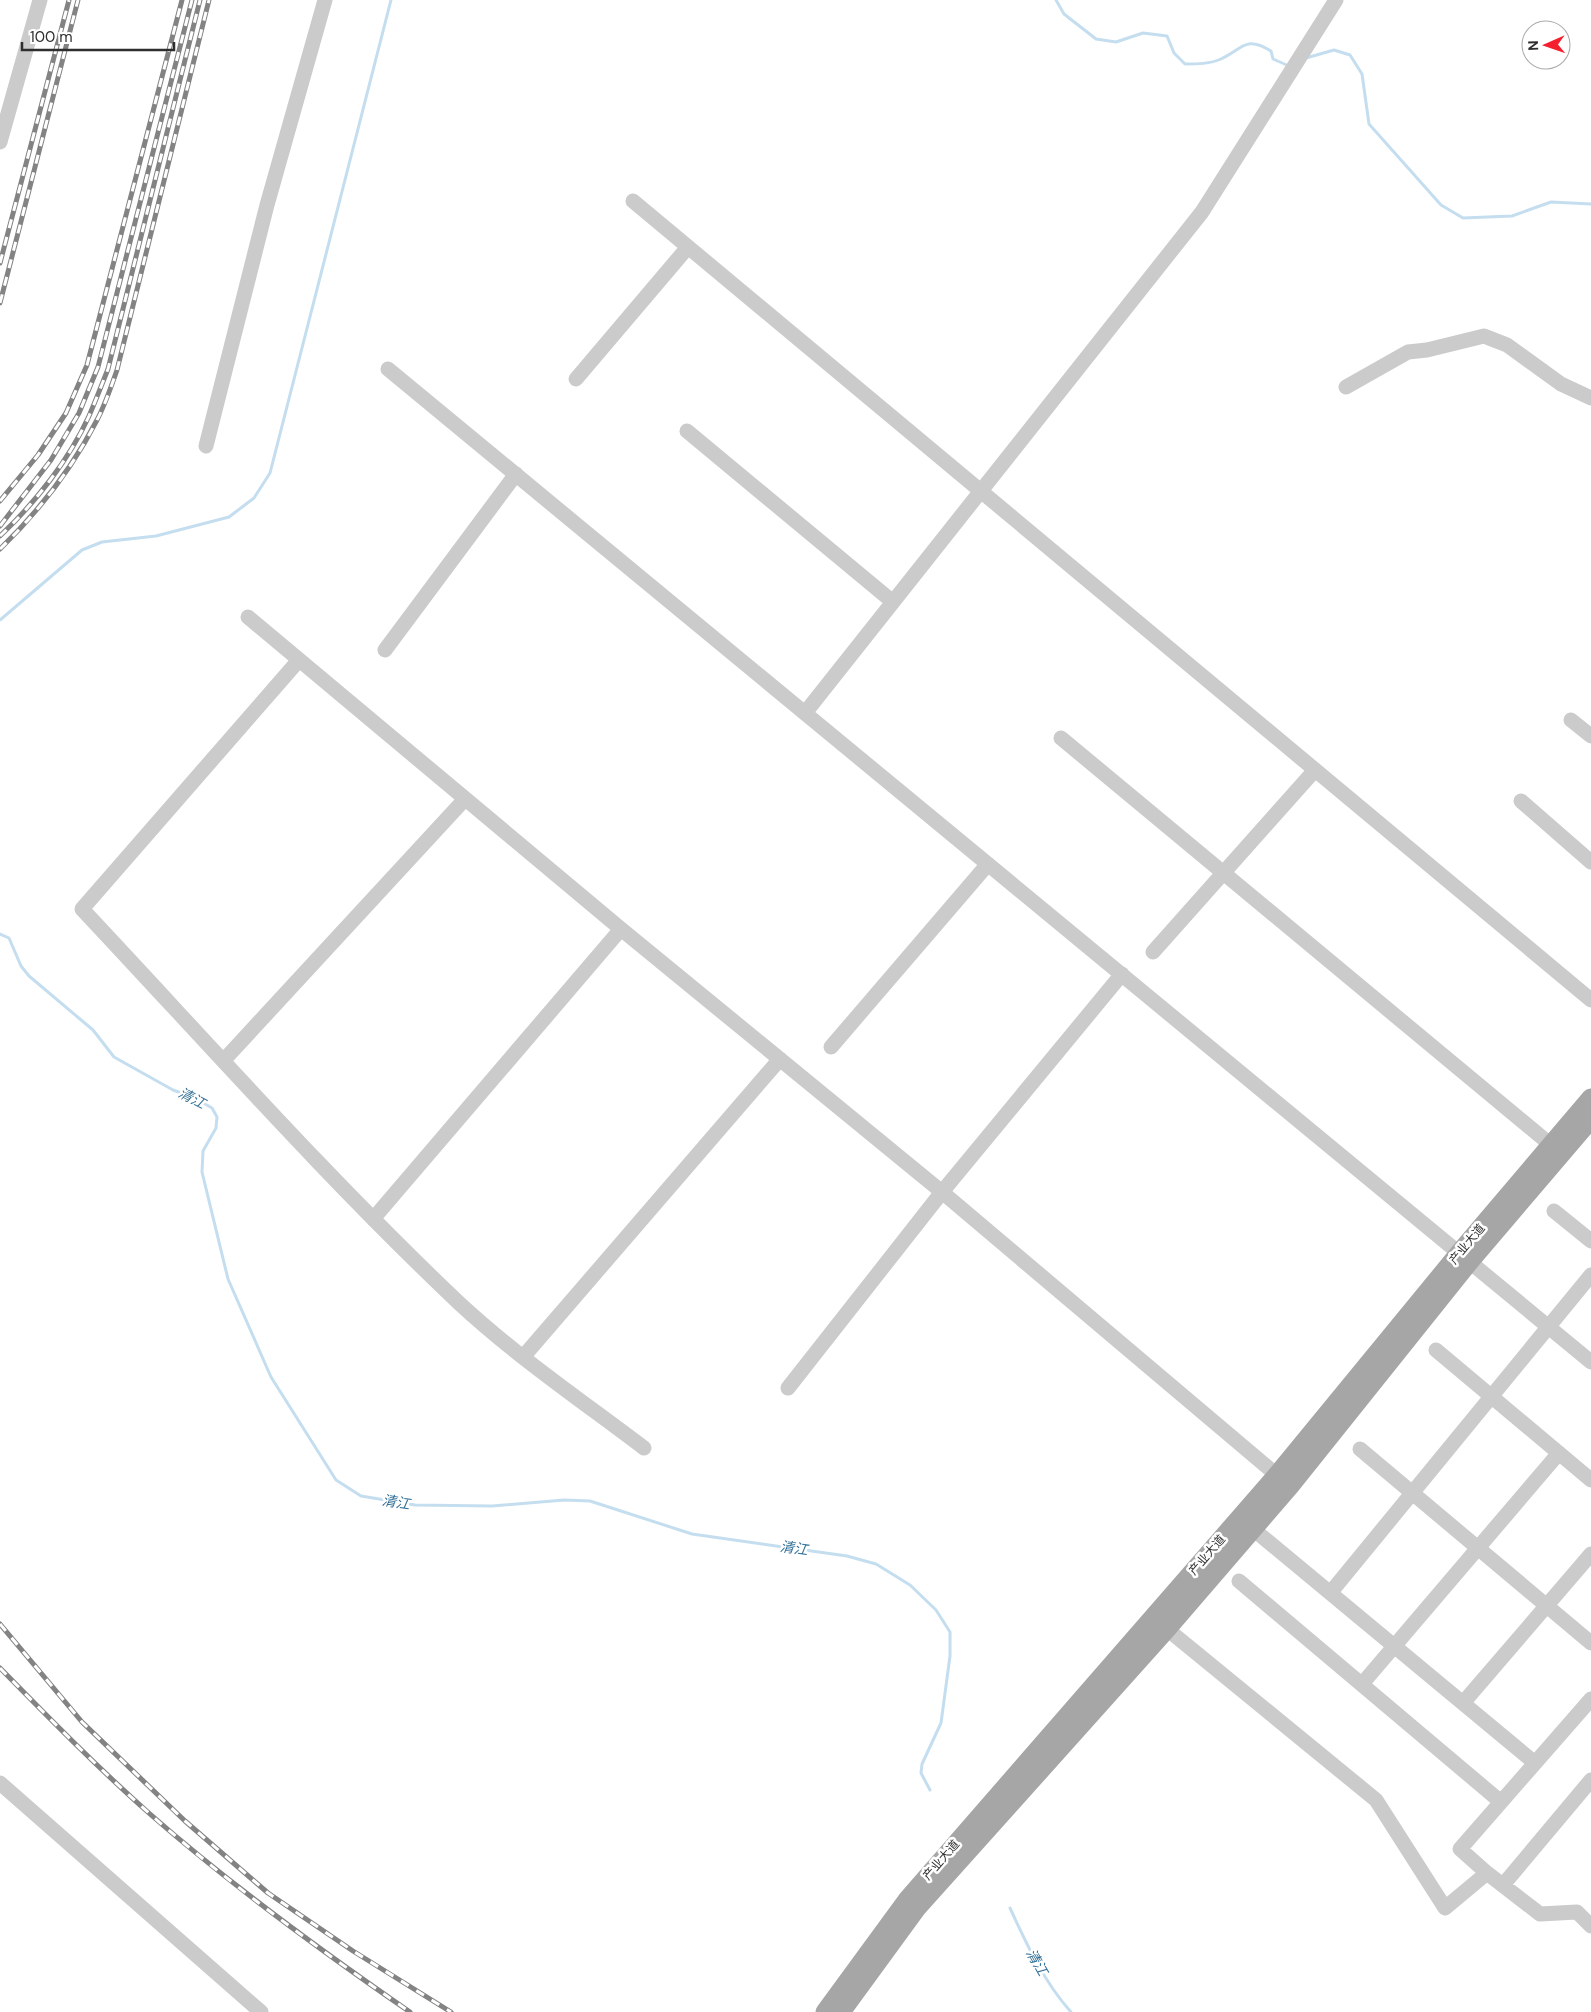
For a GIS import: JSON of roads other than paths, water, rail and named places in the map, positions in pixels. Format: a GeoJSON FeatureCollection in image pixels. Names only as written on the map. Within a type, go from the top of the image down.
{"type":"FeatureCollection","features":[{"type":"Feature","properties":{"kind":"main road","name":"产业大道"},"geometry":{"type":"LineString","coordinates":[[825,2012],[906,1900],[1284,1480],[1465,1257],[1551,1145],[1591,1098]]}},
{"type":"Feature","properties":{"kind":"main road","name":"产业大道"},"geometry":{"type":"LineString","coordinates":[[1465,1257],[1591,1120]]}},
{"type":"Feature","properties":{"kind":"main road","name":"产业大道"},"geometry":{"type":"LineString","coordinates":[[841,2012],[917,1908],[1167,1629],[1253,1529],[1284,1480]]}},
{"type":"Feature","properties":{"kind":"street"},"geometry":{"type":"LineString","coordinates":[[0,142],[40,0]]}},
{"type":"Feature","properties":{"kind":"street"},"geometry":{"type":"LineString","coordinates":[[206,446],[267,205],[325,0]]}},
{"type":"Feature","properties":{"kind":"street"},"geometry":{"type":"LineString","coordinates":[[805,713],[1202,212],[1336,0]]}},
{"type":"Feature","properties":{"kind":"street"},"geometry":{"type":"LineString","coordinates":[[633,201],[1591,1000]]}},
{"type":"Feature","properties":{"kind":"street"},"geometry":{"type":"LineString","coordinates":[[576,379],[688,247]]}},
{"type":"Feature","properties":{"kind":"street"},"geometry":{"type":"LineString","coordinates":[[1346,387],[1408,352],[1427,350],[1484,336],[1507,345],[1561,384],[1591,398]]}},
{"type":"Feature","properties":{"kind":"street"},"geometry":{"type":"LineString","coordinates":[[388,369],[1591,1362]]}},
{"type":"Feature","properties":{"kind":"street"},"geometry":{"type":"LineString","coordinates":[[688,431],[893,602]]}},
{"type":"Feature","properties":{"kind":"street"},"geometry":{"type":"LineString","coordinates":[[385,650],[516,474]]}},
{"type":"Feature","properties":{"kind":"street"},"geometry":{"type":"LineString","coordinates":[[248,617],[621,929],[942,1192],[1284,1480]]}},
{"type":"Feature","properties":{"kind":"street"},"geometry":{"type":"LineString","coordinates":[[298,660],[82,909],[374,1219],[460,1304],[523,1357],[644,1448]]}},
{"type":"Feature","properties":{"kind":"street"},"geometry":{"type":"LineString","coordinates":[[1571,720],[1591,736]]}},
{"type":"Feature","properties":{"kind":"street"},"geometry":{"type":"LineString","coordinates":[[1061,738],[1551,1145]]}},
{"type":"Feature","properties":{"kind":"street"},"geometry":{"type":"LineString","coordinates":[[1153,952],[1315,770]]}},
{"type":"Feature","properties":{"kind":"street"},"geometry":{"type":"LineString","coordinates":[[224,1060],[465,799]]}},
{"type":"Feature","properties":{"kind":"street"},"geometry":{"type":"LineString","coordinates":[[1521,801],[1591,862]]}},
{"type":"Feature","properties":{"kind":"street"},"geometry":{"type":"LineString","coordinates":[[831,1048],[988,864]]}},
{"type":"Feature","properties":{"kind":"street"},"geometry":{"type":"LineString","coordinates":[[374,1219],[621,929]]}},
{"type":"Feature","properties":{"kind":"street"},"geometry":{"type":"LineString","coordinates":[[788,1388],[942,1192],[1122,974]]}},
{"type":"Feature","properties":{"kind":"street"},"geometry":{"type":"LineString","coordinates":[[523,1357],[780,1059]]}},
{"type":"Feature","properties":{"kind":"street"},"geometry":{"type":"LineString","coordinates":[[1554,1211],[1591,1241]]}},
{"type":"Feature","properties":{"kind":"street"},"geometry":{"type":"LineString","coordinates":[[1330,1592],[1591,1275]]}},
{"type":"Feature","properties":{"kind":"street"},"geometry":{"type":"LineString","coordinates":[[1436,1350],[1591,1480]]}},
{"type":"Feature","properties":{"kind":"street"},"geometry":{"type":"LineString","coordinates":[[1360,1449],[1591,1643]]}},
{"type":"Feature","properties":{"kind":"street"},"geometry":{"type":"LineString","coordinates":[[1362,1684],[1559,1453]]}},
{"type":"Feature","properties":{"kind":"street"},"geometry":{"type":"LineString","coordinates":[[1253,1529],[1536,1763]]}},
{"type":"Feature","properties":{"kind":"street"},"geometry":{"type":"LineString","coordinates":[[1463,1703],[1591,1554]]}},
{"type":"Feature","properties":{"kind":"street"},"geometry":{"type":"LineString","coordinates":[[1239,1581],[1501,1802]]}},
{"type":"Feature","properties":{"kind":"street"},"geometry":{"type":"LineString","coordinates":[[1167,1629],[1376,1800],[1445,1908],[1487,1873]]}},
{"type":"Feature","properties":{"kind":"street"},"geometry":{"type":"LineString","coordinates":[[1591,1699],[1460,1850],[1540,1914],[1577,1912],[1591,1926]]}},
{"type":"Feature","properties":{"kind":"street"},"geometry":{"type":"LineString","coordinates":[[1503,1885],[1591,1780]]}},
{"type":"Feature","properties":{"kind":"street"},"geometry":{"type":"LineString","coordinates":[[0,1783],[257,2011]]}},
{"type":"Feature","properties":{"kind":"waterway"},"geometry":{"type":"LineString","coordinates":[[0,620],[82,550],[102,542],[156,536],[229,517],[254,498],[270,473],[391,0]]}},
{"type":"Feature","properties":{"kind":"waterway"},"geometry":{"type":"LineString","coordinates":[[1056,0],[1064,14],[1096,39],[1116,42],[1143,33],[1167,36],[1174,53],[1185,64],[1212,62],[1221,59],[1244,45],[1255,44],[1271,51],[1273,59],[1289,66]]}},
{"type":"Feature","properties":{"kind":"waterway"},"geometry":{"type":"LineString","coordinates":[[1306,58],[1334,50],[1350,55],[1362,74],[1369,124],[1441,205],[1463,218],[1512,216],[1551,202],[1591,204]]}},
{"type":"Feature","properties":{"kind":"waterway","name":"清江"},"geometry":{"type":"LineString","coordinates":[[0,934],[9,938],[21,966],[29,976],[93,1030],[114,1057],[173,1090],[195,1098],[212,1108],[217,1117],[216,1128],[203,1151],[202,1172],[228,1279],[271,1377],[336,1480],[361,1496],[415,1505],[492,1506],[564,1500],[590,1501],[692,1534],[847,1556],[876,1564],[910,1585],[936,1610],[950,1632],[950,1656],[941,1723],[922,1764],[921,1773],[930,1790]]}},
{"type":"Feature","properties":{"kind":"waterway","name":"清江"},"geometry":{"type":"LineString","coordinates":[[1010,1908],[1044,1976],[1071,2012]]}},
{"type":"Feature","properties":{"kind":"railway"},"geometry":{"type":"LineString","coordinates":[[0,263],[69,0]]}},
{"type":"Feature","properties":{"kind":"railway"},"geometry":{"type":"LineString","coordinates":[[0,303],[78,0]]}},
{"type":"Feature","properties":{"kind":"railway"},"geometry":{"type":"LineString","coordinates":[[0,501],[38,455],[66,413],[87,365],[182,0]]}},
{"type":"Feature","properties":{"kind":"railway"},"geometry":{"type":"LineString","coordinates":[[0,526],[51,460],[79,413],[98,367],[192,0]]}},
{"type":"Feature","properties":{"kind":"railway"},"geometry":{"type":"LineString","coordinates":[[0,536],[26,510],[72,449],[89,416],[108,369],[200,0]]}},
{"type":"Feature","properties":{"kind":"railway"},"geometry":{"type":"LineString","coordinates":[[0,549],[54,489],[87,438],[108,396],[117,370],[209,0]]}},
{"type":"Feature","properties":{"kind":"railway"},"geometry":{"type":"LineString","coordinates":[[0,1624],[82,1722],[185,1821],[268,1893],[353,1951],[451,2012]]}},
{"type":"Feature","properties":{"kind":"railway"},"geometry":{"type":"LineString","coordinates":[[0,1668],[112,1779],[181,1841],[277,1917],[410,2012]]}}]}
